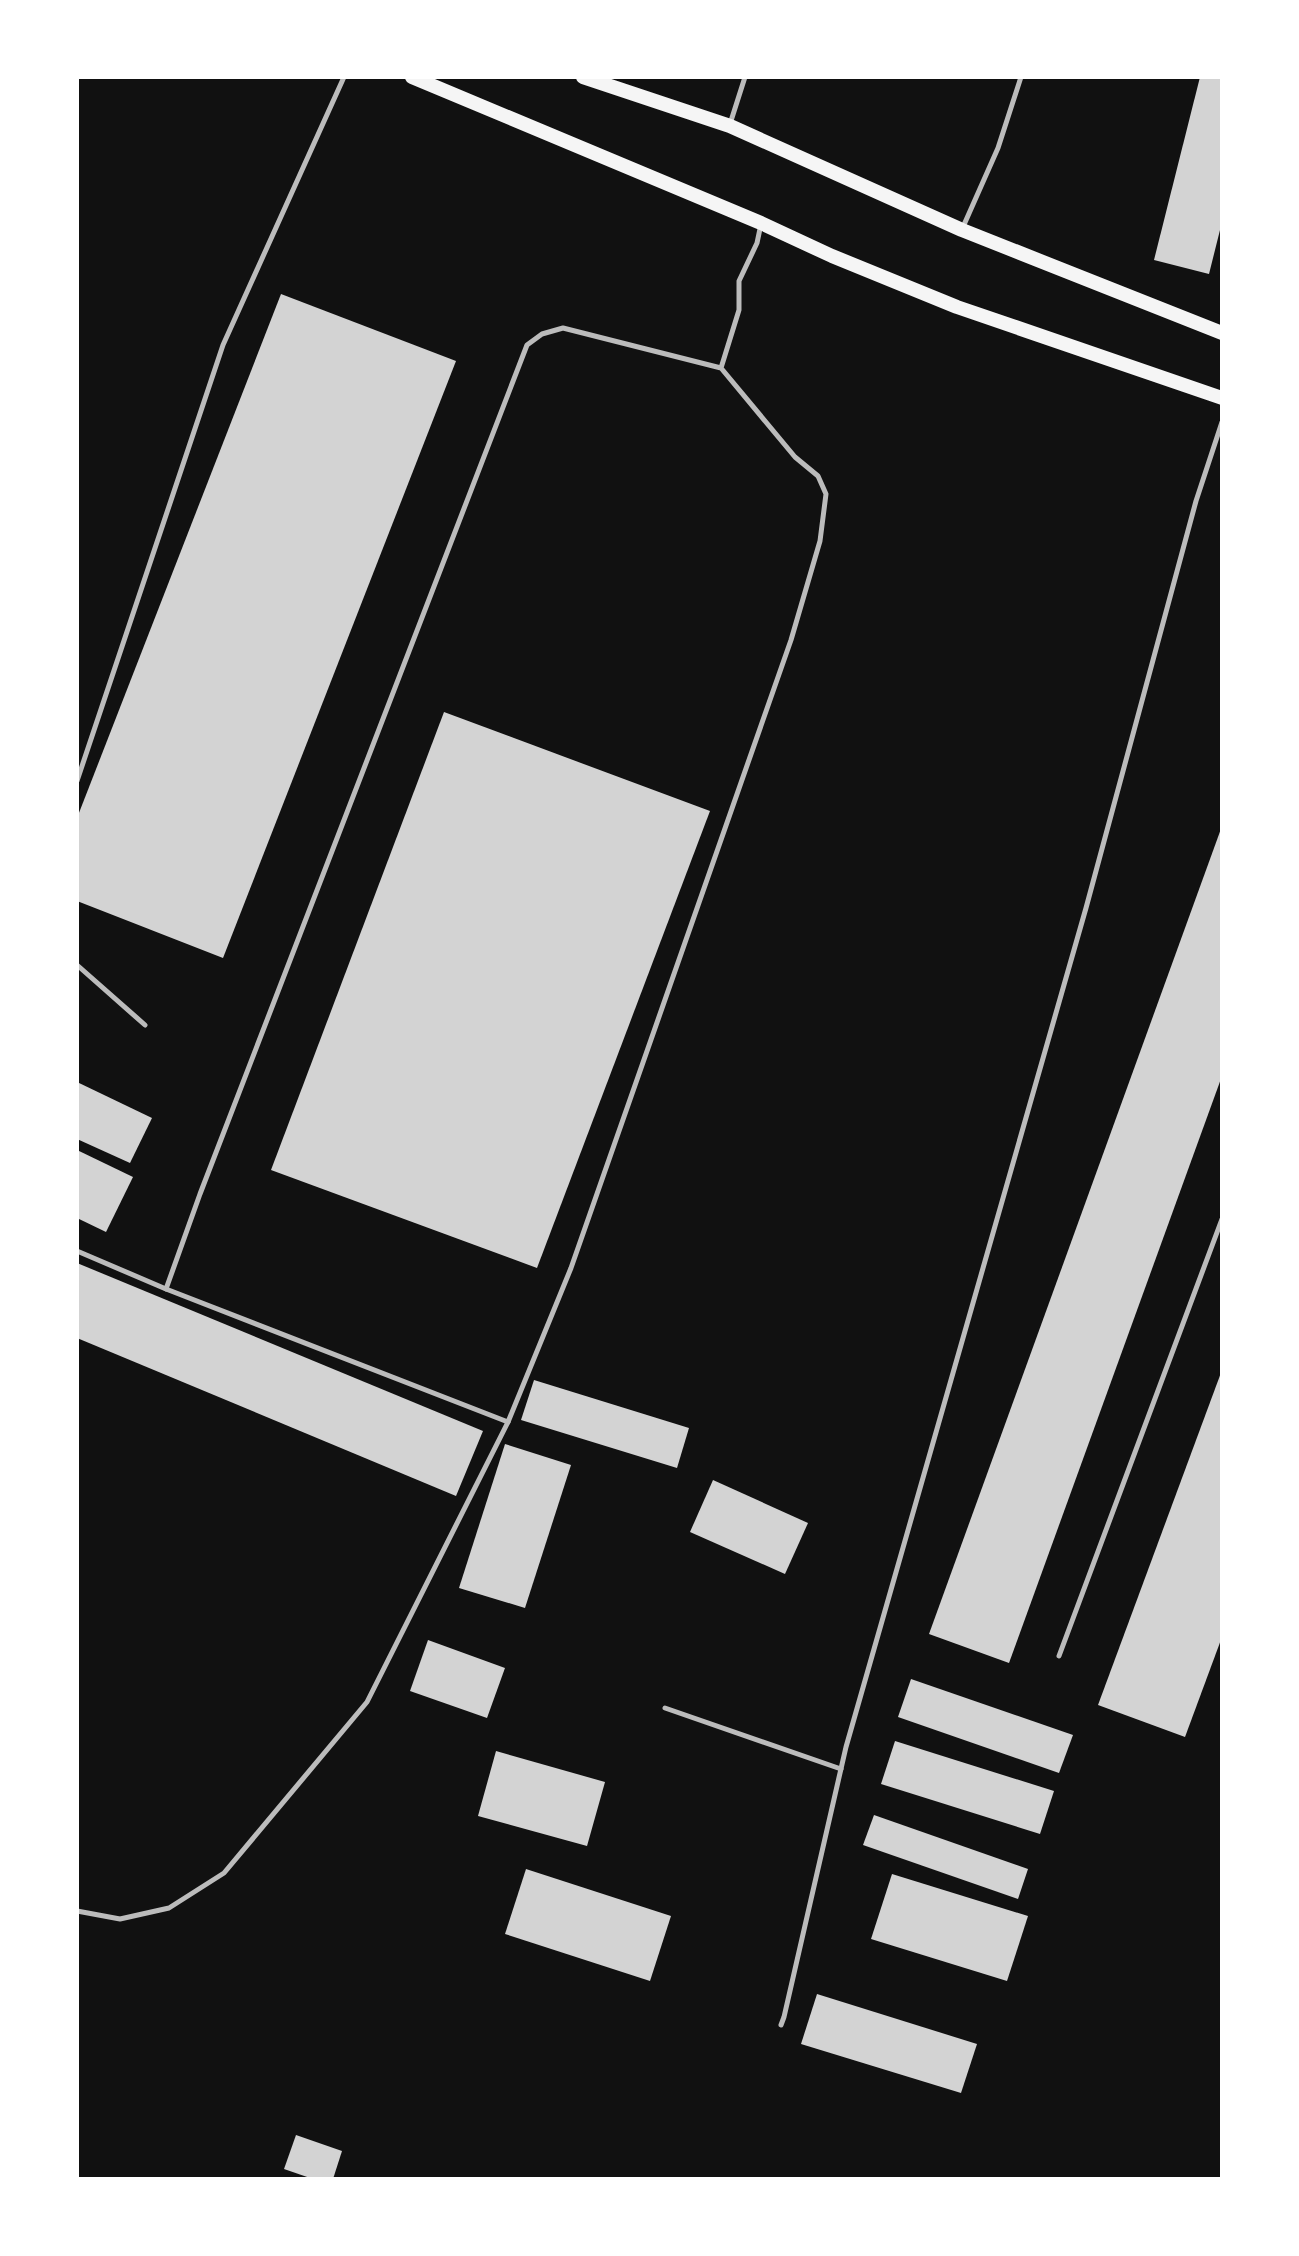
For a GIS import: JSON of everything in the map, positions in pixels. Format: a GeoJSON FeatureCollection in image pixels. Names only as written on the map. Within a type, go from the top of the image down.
{"type":"FeatureCollection","features":[{"type":"Feature","properties":{"kind":"main road"},"geometry":{"type":"LineString","coordinates":[[412,77],[957,307],[1222,398]]}},
{"type":"Feature","properties":{"kind":"main road"},"geometry":{"type":"LineString","coordinates":[[583,77],[615,83],[730,126],[962,230],[1222,333]]}},
{"type":"Feature","properties":{"kind":"lane"},"geometry":{"type":"LineString","coordinates":[[77,781],[223,345],[344,77]]}},
{"type":"Feature","properties":{"kind":"lane"},"geometry":{"type":"LineString","coordinates":[[730,126],[745,77]]}},
{"type":"Feature","properties":{"kind":"lane"},"geometry":{"type":"LineString","coordinates":[[962,230],[998,149],[1021,77]]}},
{"type":"Feature","properties":{"kind":"lane"},"geometry":{"type":"LineString","coordinates":[[721,368],[739,310],[739,281],[757,243],[761,223]]}},
{"type":"Feature","properties":{"kind":"lane"},"geometry":{"type":"LineString","coordinates":[[77,1911],[120,1919],[169,1908],[224,1873],[368,1702],[508,1422],[571,1268],[791,640],[820,541],[826,494],[818,476],[795,457],[721,368],[563,328],[542,334],[527,345],[205,1181],[166,1289]]}},
{"type":"Feature","properties":{"kind":"lane"},"geometry":{"type":"LineString","coordinates":[[781,2025],[841,1769],[1086,908],[1196,501],[1222,422]]}},
{"type":"Feature","properties":{"kind":"lane"},"geometry":{"type":"LineString","coordinates":[[77,965],[145,1025]]}},
{"type":"Feature","properties":{"kind":"lane"},"geometry":{"type":"LineString","coordinates":[[1059,1656],[1222,1219]]}},
{"type":"Feature","properties":{"kind":"lane"},"geometry":{"type":"LineString","coordinates":[[77,1251],[166,1289],[508,1422]]}},
{"type":"Feature","properties":{"kind":"lane"},"geometry":{"type":"LineString","coordinates":[[665,1708],[841,1769]]}},
{"type":"Feature","properties":{"kind":"building"},"geometry":{"type":"Polygon","coordinates":[[[1200,77],[1222,77],[1222,222],[1209,274],[1154,260],[1200,77]]]}},
{"type":"Feature","properties":{"kind":"building"},"geometry":{"type":"Polygon","coordinates":[[[281,294],[456,361],[223,958],[77,901],[77,818],[281,294]]]}},
{"type":"Feature","properties":{"kind":"building"},"geometry":{"type":"Polygon","coordinates":[[[444,712],[710,811],[537,1268],[271,1170],[444,712]]]}},
{"type":"Feature","properties":{"kind":"building"},"geometry":{"type":"Polygon","coordinates":[[[1222,826],[1222,1076],[1009,1663],[929,1634],[1222,826]]]}},
{"type":"Feature","properties":{"kind":"building"},"geometry":{"type":"Polygon","coordinates":[[[77,1082],[152,1118],[130,1163],[77,1139],[77,1082]]]}},
{"type":"Feature","properties":{"kind":"building"},"geometry":{"type":"Polygon","coordinates":[[[77,1150],[133,1177],[106,1232],[77,1218],[77,1150]]]}},
{"type":"Feature","properties":{"kind":"building"},"geometry":{"type":"Polygon","coordinates":[[[77,1263],[483,1431],[456,1496],[77,1338],[77,1263]]]}},
{"type":"Feature","properties":{"kind":"building"},"geometry":{"type":"Polygon","coordinates":[[[1222,1370],[1222,1637],[1185,1737],[1098,1705],[1222,1370]]]}},
{"type":"Feature","properties":{"kind":"building"},"geometry":{"type":"Polygon","coordinates":[[[534,1380],[689,1428],[677,1468],[521,1420],[534,1380]]]}},
{"type":"Feature","properties":{"kind":"building"},"geometry":{"type":"Polygon","coordinates":[[[505,1444],[571,1465],[525,1608],[459,1588],[505,1444]]]}},
{"type":"Feature","properties":{"kind":"building"},"geometry":{"type":"Polygon","coordinates":[[[713,1480],[808,1523],[785,1574],[690,1532],[713,1480]]]}},
{"type":"Feature","properties":{"kind":"building"},"geometry":{"type":"Polygon","coordinates":[[[428,1640],[505,1668],[487,1718],[410,1691],[428,1640]]]}},
{"type":"Feature","properties":{"kind":"building"},"geometry":{"type":"Polygon","coordinates":[[[911,1679],[1073,1735],[1059,1773],[898,1717],[911,1679]]]}},
{"type":"Feature","properties":{"kind":"building"},"geometry":{"type":"Polygon","coordinates":[[[895,1741],[1054,1791],[1040,1834],[881,1784],[895,1741]]]}},
{"type":"Feature","properties":{"kind":"building"},"geometry":{"type":"Polygon","coordinates":[[[496,1751],[605,1782],[587,1846],[478,1816],[496,1751]]]}},
{"type":"Feature","properties":{"kind":"building"},"geometry":{"type":"Polygon","coordinates":[[[874,1815],[1028,1869],[1018,1899],[863,1845],[874,1815]]]}},
{"type":"Feature","properties":{"kind":"building"},"geometry":{"type":"Polygon","coordinates":[[[526,1869],[671,1916],[650,1981],[505,1934],[526,1869]]]}},
{"type":"Feature","properties":{"kind":"building"},"geometry":{"type":"Polygon","coordinates":[[[892,1874],[1028,1916],[1007,1981],[871,1939],[892,1874]]]}},
{"type":"Feature","properties":{"kind":"building"},"geometry":{"type":"Polygon","coordinates":[[[817,1994],[977,2044],[961,2093],[801,2044],[817,1994]]]}},
{"type":"Feature","properties":{"kind":"building"},"geometry":{"type":"Polygon","coordinates":[[[296,2135],[342,2151],[333,2179],[313,2179],[284,2169],[296,2135]]]}}]}
